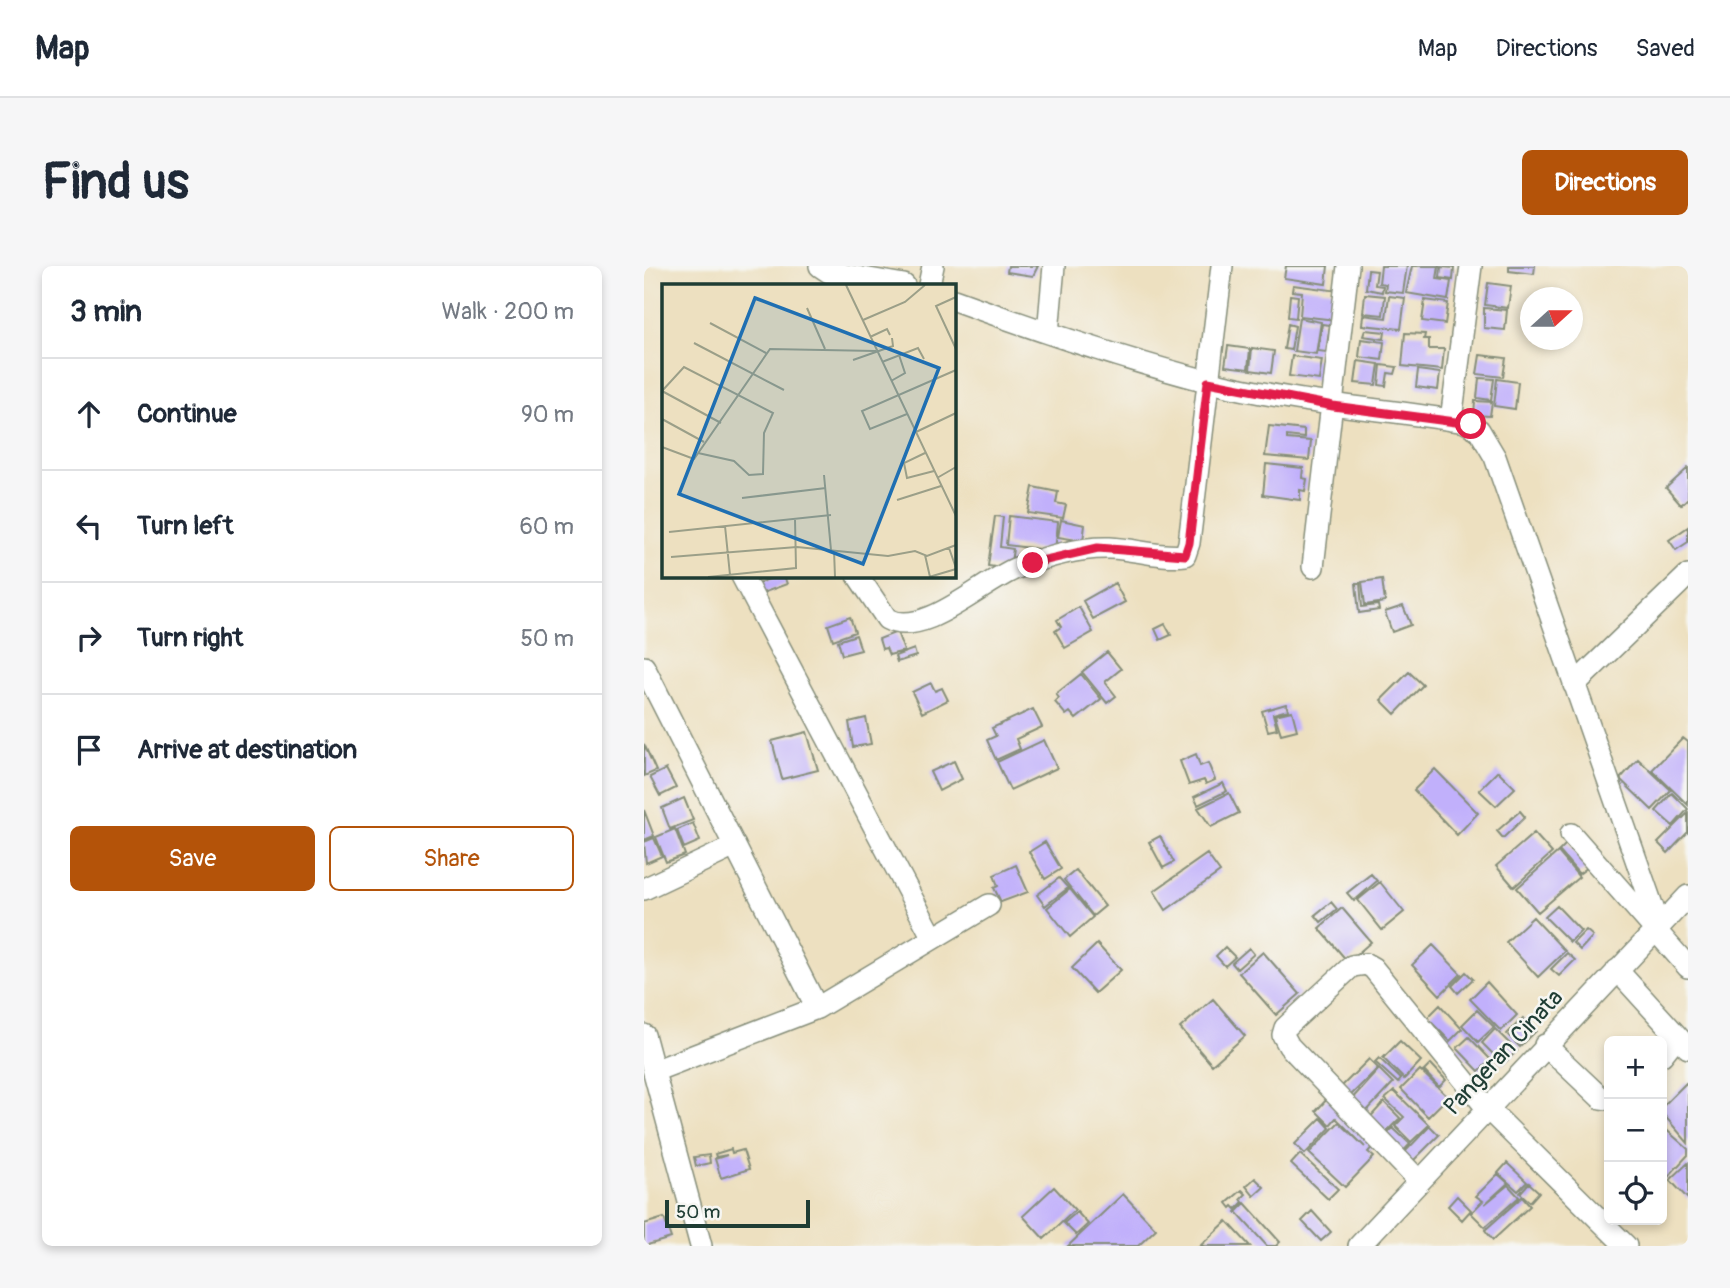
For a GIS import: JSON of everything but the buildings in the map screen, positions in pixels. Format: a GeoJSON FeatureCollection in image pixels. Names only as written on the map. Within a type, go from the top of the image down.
{"type":"FeatureCollection","features":[{"type":"Feature","properties":{"kind":"street"},"geometry":{"type":"LineString","coordinates":[[820,266],[829,272],[866,281],[894,284]]}},
{"type":"Feature","properties":{"kind":"street"},"geometry":{"type":"LineString","coordinates":[[929,284],[933,266]]}},
{"type":"Feature","properties":{"kind":"street"},"geometry":{"type":"LineString","coordinates":[[1048,333],[1054,266]]}},
{"type":"Feature","properties":{"kind":"street"},"geometry":{"type":"LineString","coordinates":[[859,578],[887,619],[901,624],[949,610],[1016,568],[1059,555],[1111,548],[1185,555],[1189,543],[1222,266]]}},
{"type":"Feature","properties":{"kind":"street"},"geometry":{"type":"LineString","coordinates":[[1313,568],[1348,266]]}},
{"type":"Feature","properties":{"kind":"street"},"geometry":{"type":"LineString","coordinates":[[1451,420],[1471,266]]}},
{"type":"Feature","properties":{"kind":"street"},"geometry":{"type":"LineString","coordinates":[[956,301],[1048,333],[1208,382],[1333,406],[1451,420],[1475,426],[1485,437],[1496,457],[1657,927]]}},
{"type":"Feature","properties":{"kind":"street"},"geometry":{"type":"LineString","coordinates":[[1574,685],[1688,575]]}},
{"type":"Feature","properties":{"kind":"street"},"geometry":{"type":"LineString","coordinates":[[743,578],[933,938]]}},
{"type":"Feature","properties":{"kind":"street"},"geometry":{"type":"LineString","coordinates":[[644,667],[817,1008]]}},
{"type":"Feature","properties":{"kind":"street"},"geometry":{"type":"LineString","coordinates":[[1571,834],[1657,927],[1688,967]]}},
{"type":"Feature","properties":{"kind":"street"},"geometry":{"type":"LineString","coordinates":[[644,889],[735,846]]}},
{"type":"Feature","properties":{"kind":"street","name":"Pangeran Cinata"},"geometry":{"type":"LineString","coordinates":[[1359,1246],[1486,1107],[1688,896]]}},
{"type":"Feature","properties":{"kind":"street"},"geometry":{"type":"LineString","coordinates":[[653,1082],[817,1008],[989,905]]}},
{"type":"Feature","properties":{"kind":"street"},"geometry":{"type":"LineString","coordinates":[[1419,1181],[1289,1046],[1283,1035],[1285,1028],[1352,966],[1366,964],[1373,968],[1486,1107],[1626,1246]]}},
{"type":"Feature","properties":{"kind":"street"},"geometry":{"type":"LineString","coordinates":[[1617,970],[1683,1042],[1667,1052]]}},
{"type":"Feature","properties":{"kind":"street"},"geometry":{"type":"LineString","coordinates":[[644,1035],[653,1082],[702,1246]]}},
{"type":"Feature","properties":{"kind":"street"},"geometry":{"type":"LineString","coordinates":[[1545,1045],[1604,1098]]}},
{"type":"Feature","properties":{"kind":"route"},"geometry":{"type":"LineString","coordinates":[[1033,563],[1098,548],[1185,555],[1188,551],[1208,382],[1333,406],[1471,424]]}}]}
